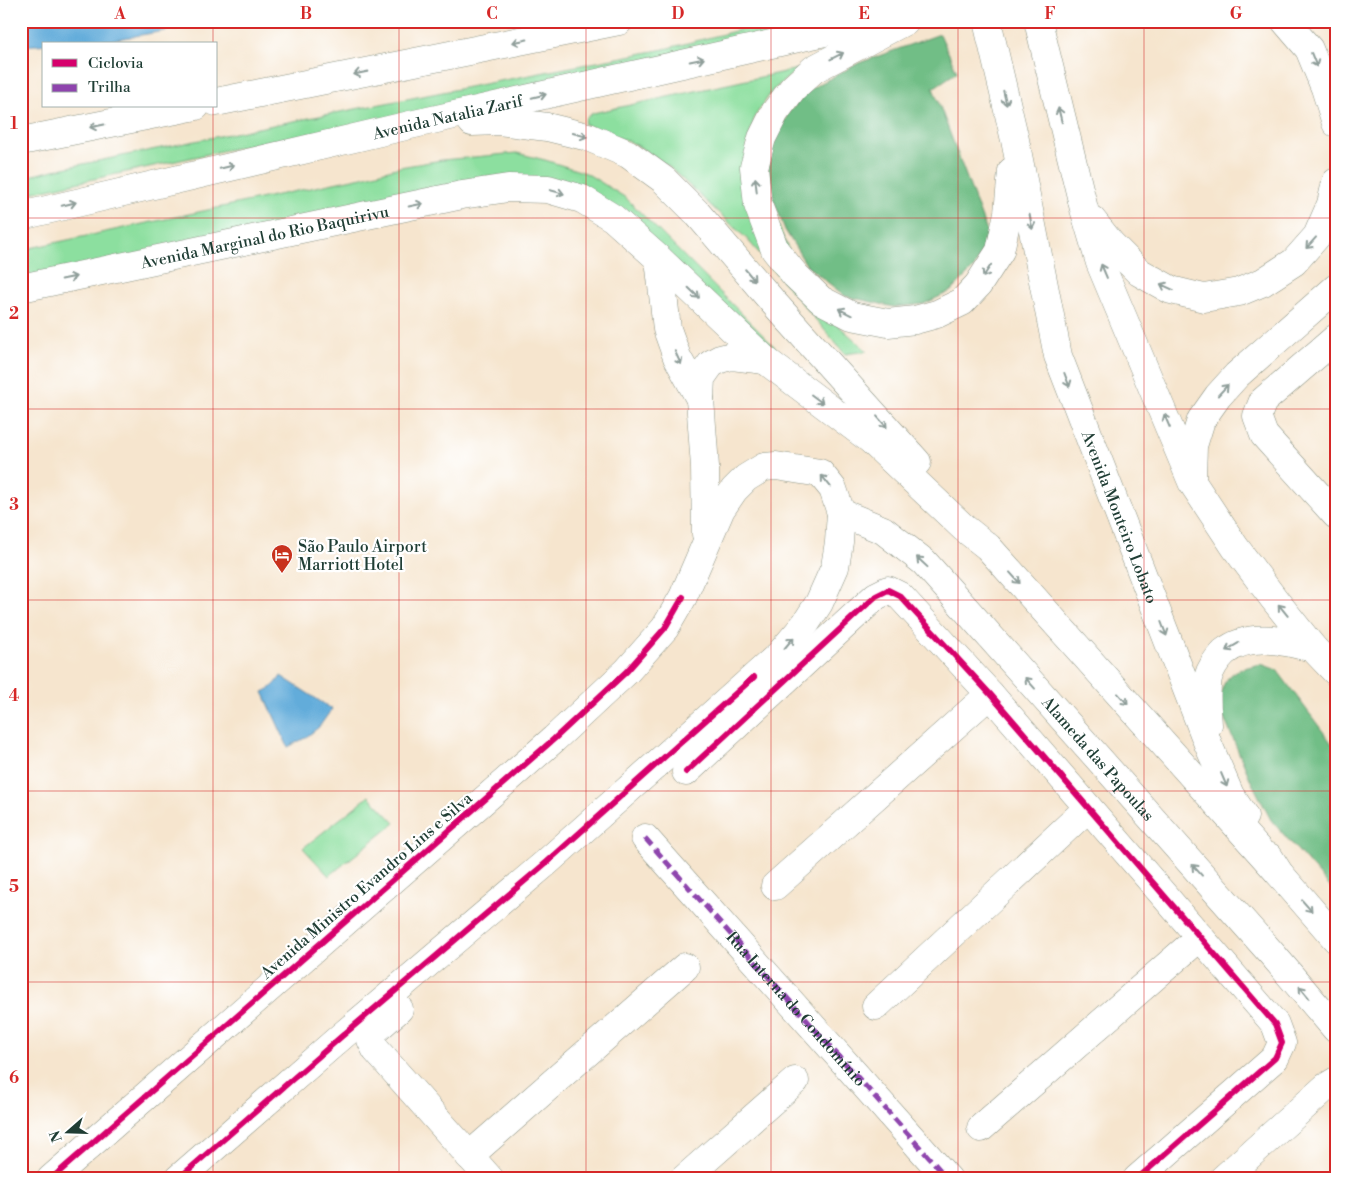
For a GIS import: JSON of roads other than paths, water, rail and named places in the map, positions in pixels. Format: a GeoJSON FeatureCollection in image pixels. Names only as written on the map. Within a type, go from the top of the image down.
{"type":"FeatureCollection","features":[{"type":"Feature","properties":{"kind":"street"},"geometry":{"type":"LineString","coordinates":[[218,102],[620,21]]}},
{"type":"Feature","properties":{"kind":"street","name":"Avenida Natalia Zarif"},"geometry":{"type":"LineString","coordinates":[[21,216],[410,125],[874,21]]}},
{"type":"Feature","properties":{"kind":"street"},"geometry":{"type":"LineString","coordinates":[[905,21],[814,69],[793,88],[775,112],[762,138],[754,167],[758,205],[775,250],[795,275],[821,300],[836,308],[852,316],[888,323],[915,320],[937,314],[962,302],[978,285],[1000,251],[1008,213],[1015,140]]}},
{"type":"Feature","properties":{"kind":"street","name":"Avenida Monteiro Lobato"},"geometry":{"type":"LineString","coordinates":[[987,21],[1015,140],[1058,356],[1208,744],[1230,795],[1279,873],[1336,939]]}},
{"type":"Feature","properties":{"kind":"street"},"geometry":{"type":"LineString","coordinates":[[1038,21],[1084,209],[1100,263],[1192,482],[1235,547],[1313,648],[1336,672]]}},
{"type":"Feature","properties":{"kind":"street"},"geometry":{"type":"LineString","coordinates":[[1285,21],[1309,49],[1325,88],[1336,123]]}},
{"type":"Feature","properties":{"kind":"street"},"geometry":{"type":"LineString","coordinates":[[21,141],[186,108]]}},
{"type":"Feature","properties":{"kind":"street"},"geometry":{"type":"LineString","coordinates":[[410,125],[499,121],[547,127],[588,138],[628,154],[664,180],[696,212],[773,302],[972,521],[988,547],[1279,873]]}},
{"type":"Feature","properties":{"kind":"street"},"geometry":{"type":"LineString","coordinates":[[1084,209],[1110,244],[1139,272],[1171,290],[1204,298],[1239,292],[1263,282],[1294,262],[1317,236],[1331,204],[1336,182]]}},
{"type":"Feature","properties":{"kind":"street","name":"Avenida Marginal do Rio Baquirivu"},"geometry":{"type":"LineString","coordinates":[[21,288],[462,195],[508,188],[548,189],[582,199],[613,218],[765,360],[871,440],[964,528],[988,547]]}},
{"type":"Feature","properties":{"kind":"street"},"geometry":{"type":"LineString","coordinates":[[659,259],[667,329],[678,357],[700,399]]}},
{"type":"Feature","properties":{"kind":"street"},"geometry":{"type":"LineString","coordinates":[[1192,482],[1193,446],[1201,420],[1218,396],[1237,375],[1336,288]]}},
{"type":"Feature","properties":{"kind":"street"},"geometry":{"type":"LineString","coordinates":[[1336,338],[1263,401],[1257,416],[1264,435],[1336,515]]}},
{"type":"Feature","properties":{"kind":"street"},"geometry":{"type":"LineString","coordinates":[[706,544],[705,467],[700,399],[701,378],[711,364],[720,359],[732,356],[765,360]]}},
{"type":"Feature","properties":{"kind":"street"},"geometry":{"type":"LineString","coordinates":[[178,1179],[342,1036],[547,862],[779,654],[806,623],[819,603],[835,567],[840,542],[841,512],[833,489],[820,473],[776,466],[733,465],[705,467]]}},
{"type":"Feature","properties":{"kind":"street","name":"Avenida Ministro Evandro Lins e Silva"},"geometry":{"type":"LineString","coordinates":[[51,1179],[554,739],[627,671],[665,628],[683,597],[722,509],[734,490],[746,478],[764,467]]}},
{"type":"Feature","properties":{"kind":"street","name":"Alameda das Papoulas"},"geometry":{"type":"LineString","coordinates":[[841,512],[883,530],[924,562],[1266,947],[1336,1029]]}},
{"type":"Feature","properties":{"kind":"street"},"geometry":{"type":"LineString","coordinates":[[686,772],[876,596],[888,590],[900,596],[990,694],[1275,1024],[1282,1043],[1275,1058],[1137,1179]]}},
{"type":"Feature","properties":{"kind":"street"},"geometry":{"type":"LineString","coordinates":[[1208,744],[1206,702],[1208,678],[1216,660],[1230,648],[1246,640],[1276,640],[1313,648]]}},
{"type":"Feature","properties":{"kind":"street"},"geometry":{"type":"LineString","coordinates":[[775,886],[990,694]]}},
{"type":"Feature","properties":{"kind":"street"},"geometry":{"type":"LineString","coordinates":[[876,1006],[1088,808]]}},
{"type":"Feature","properties":{"kind":"street","name":"Rua Interna do Condomínio"},"geometry":{"type":"LineString","coordinates":[[645,838],[948,1179]]}},
{"type":"Feature","properties":{"kind":"street"},"geometry":{"type":"LineString","coordinates":[[468,1167],[376,1050],[371,1040],[374,1030],[587,850]]}},
{"type":"Feature","properties":{"kind":"street"},"geometry":{"type":"LineString","coordinates":[[981,1128],[1200,937]]}},
{"type":"Feature","properties":{"kind":"street"},"geometry":{"type":"LineString","coordinates":[[468,1167],[685,967]]}},
{"type":"Feature","properties":{"kind":"street"},"geometry":{"type":"LineString","coordinates":[[342,1036],[468,1167],[490,1179]]}},
{"type":"Feature","properties":{"kind":"street"},"geometry":{"type":"LineString","coordinates":[[684,1179],[795,1081]]}},
{"type":"Feature","properties":{"kind":"street"},"geometry":{"type":"LineString","coordinates":[[1223,1179],[1326,1087],[1336,1081]]}},
{"type":"Feature","properties":{"kind":"water"},"geometry":{"type":"Polygon","coordinates":[[[21,21],[225,21],[111,40],[42,42],[42,45],[21,46],[21,21]]]}},
{"type":"Feature","properties":{"kind":"water"},"geometry":{"type":"Polygon","coordinates":[[[281,676],[332,709],[319,727],[305,738],[288,747],[263,692],[274,686],[281,676]]]}},
{"type":"Feature","properties":{"kind":"place","name":"São Paulo Airport Marriott Hotel"},"geometry":{"type":"Point","coordinates":[282,574]}}]}
